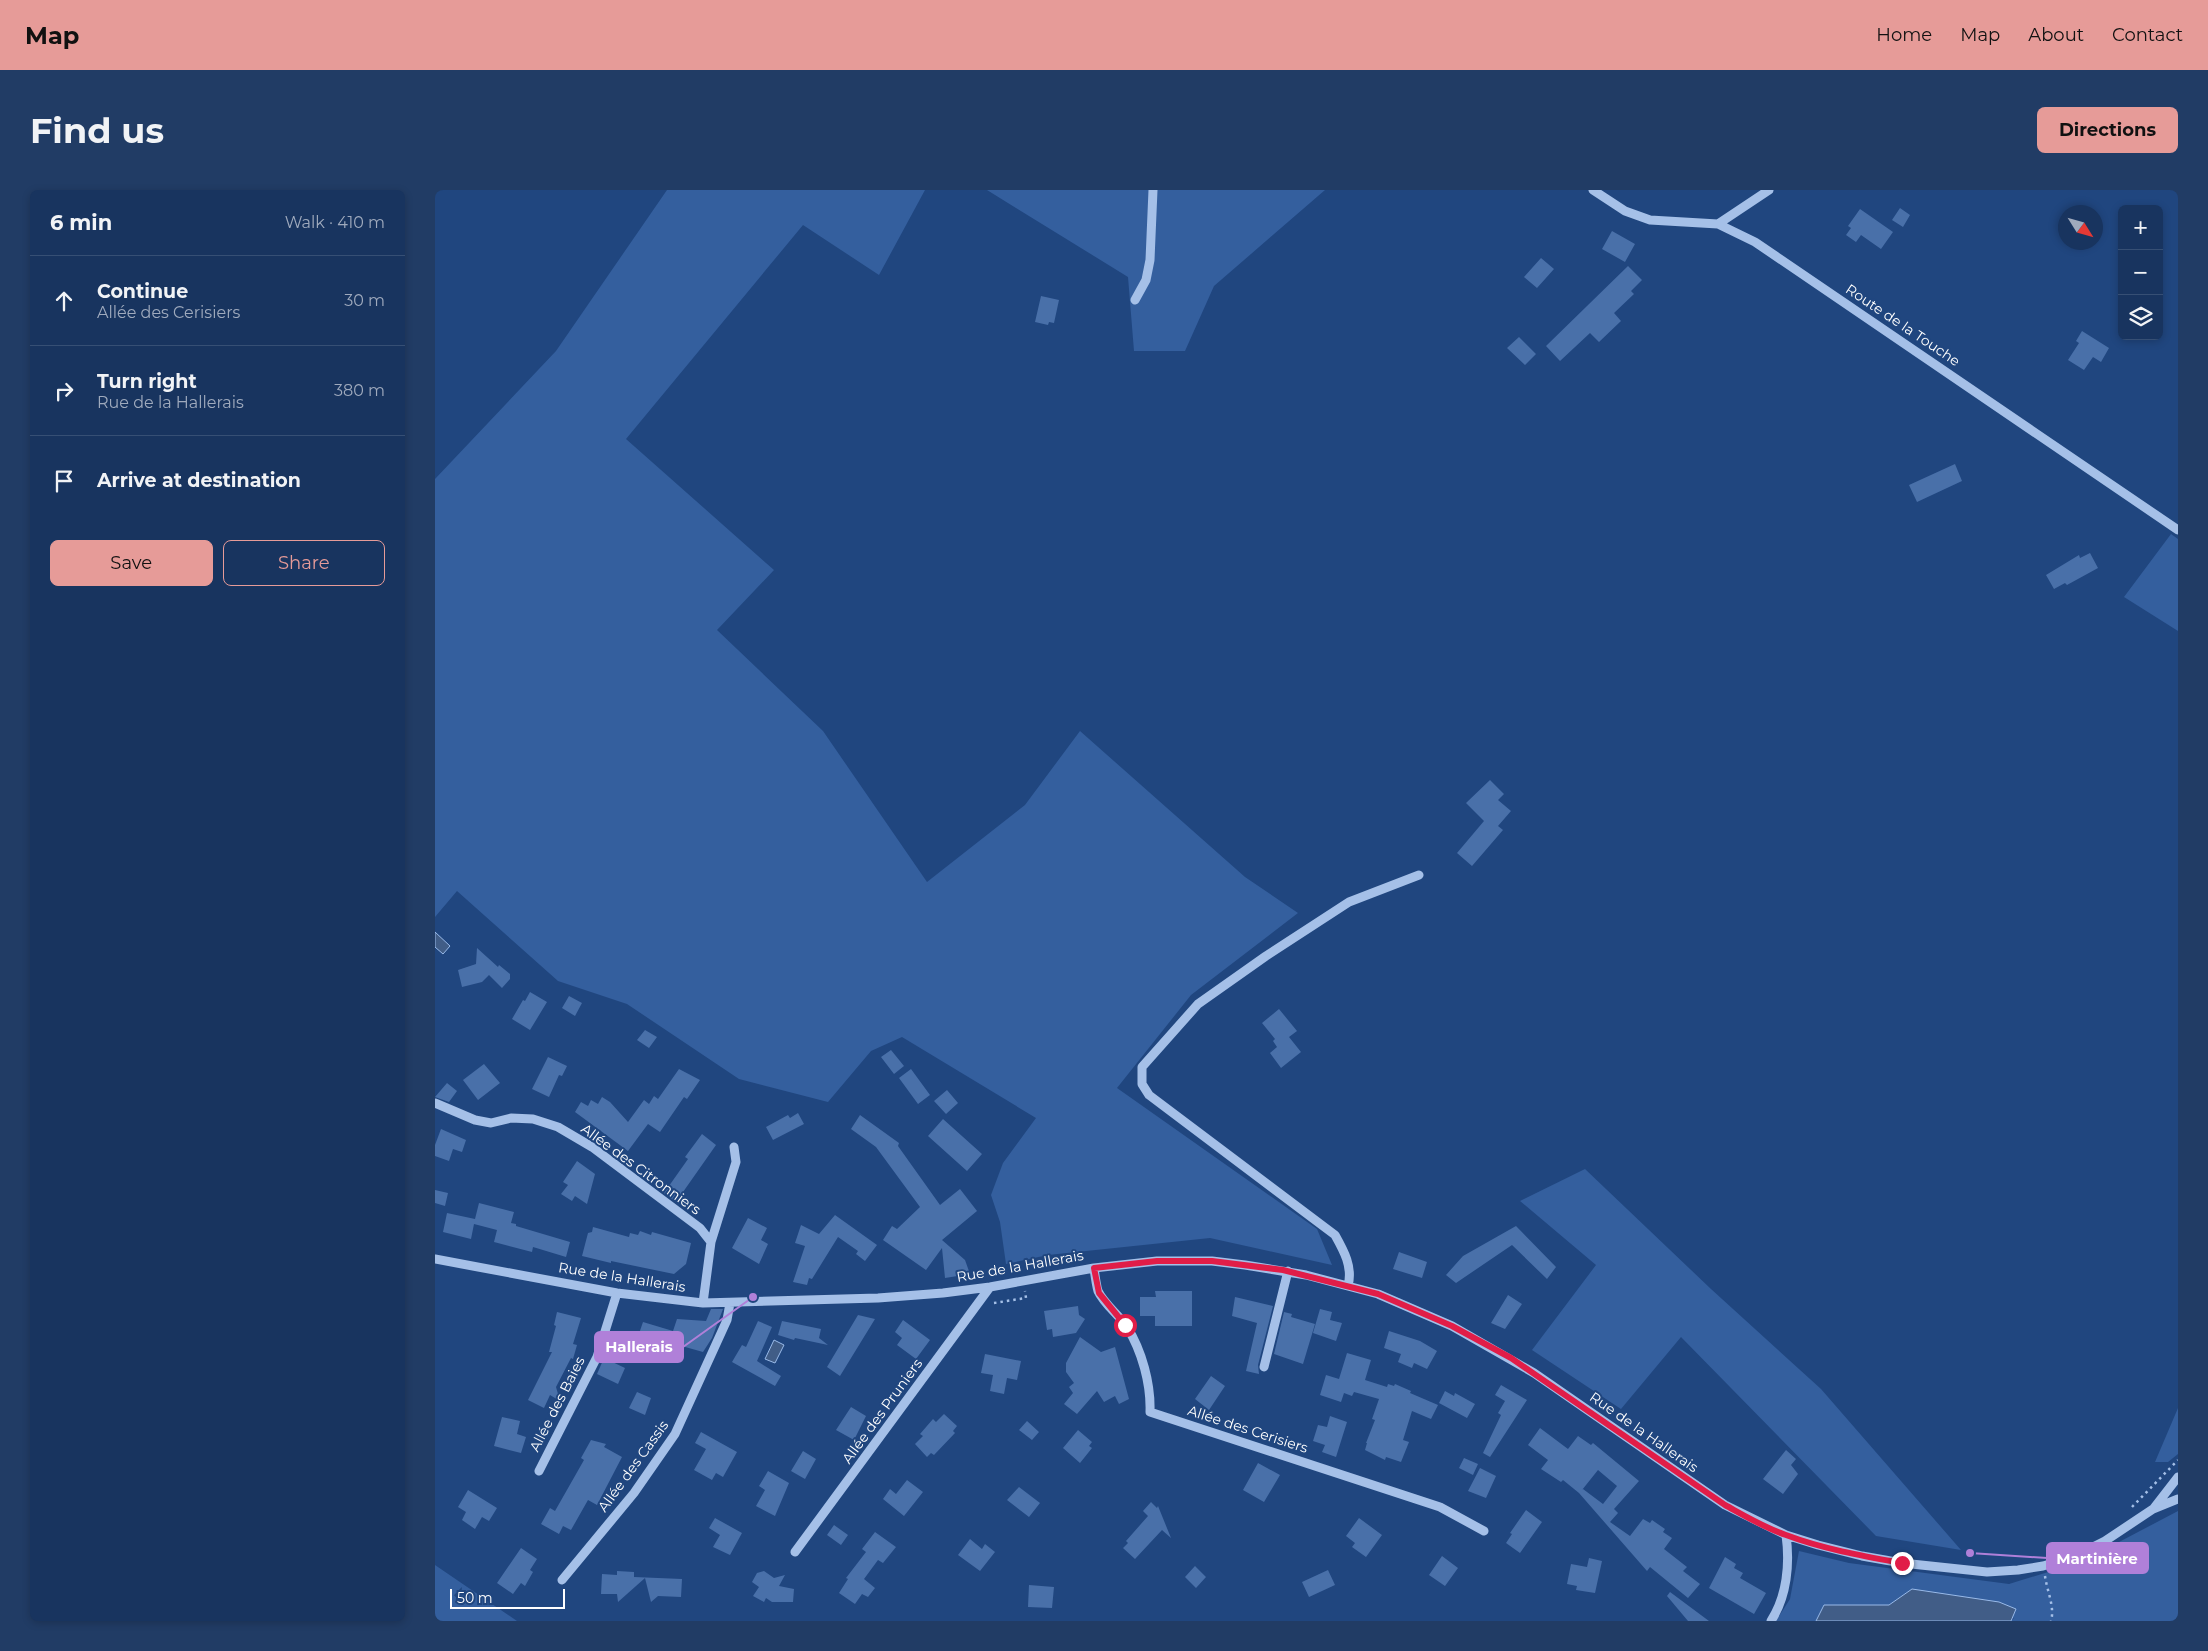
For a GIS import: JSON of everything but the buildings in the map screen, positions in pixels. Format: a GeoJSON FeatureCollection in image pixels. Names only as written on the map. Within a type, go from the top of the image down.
{"type":"FeatureCollection","features":[{"type":"Feature","properties":{"kind":"street"},"geometry":{"type":"LineString","coordinates":[[1135,300],[1146,280],[1150,260],[1153,190]]}},
{"type":"Feature","properties":{"kind":"street","name":"Route de la Touche"},"geometry":{"type":"LineString","coordinates":[[1593,190],[1625,211],[1650,220],[1718,224],[1755,242],[2178,530]]}},
{"type":"Feature","properties":{"kind":"street"},"geometry":{"type":"LineString","coordinates":[[1718,224],[1769,190]]}},
{"type":"Feature","properties":{"kind":"street"},"geometry":{"type":"LineString","coordinates":[[1348,1286],[1350,1277],[1347,1254],[1335,1234],[1149,1095],[1142,1084],[1142,1067],[1197,1004],[1235,977],[1349,902],[1419,875]]}},
{"type":"Feature","properties":{"kind":"street","name":"Allée des Citronniers"},"geometry":{"type":"LineString","coordinates":[[435,1103],[475,1120],[491,1123],[511,1118],[533,1119],[558,1128],[591,1147],[705,1232],[711,1242]]}},
{"type":"Feature","properties":{"kind":"street","name":"Allée des Citronniers"},"geometry":{"type":"LineString","coordinates":[[703,1303],[711,1242],[736,1162],[735,1147]]}},
{"type":"Feature","properties":{"kind":"street","name":"Rue de la Hallerais"},"geometry":{"type":"LineString","coordinates":[[435,1259],[617,1293],[703,1303],[878,1298],[990,1287],[1094,1268],[1157,1261],[1212,1261],[1288,1272],[1348,1286],[1378,1294],[1413,1308],[1495,1349],[1534,1373],[1725,1505],[1786,1535],[1862,1556],[1902,1563],[1987,1572],[2043,1566],[2089,1550],[2153,1509],[2178,1499]]}},
{"type":"Feature","properties":{"kind":"street","name":"Allée des Cerisiers"},"geometry":{"type":"LineString","coordinates":[[1094,1268],[1099,1293],[1125,1325],[1139,1352],[1151,1397],[1150,1412],[1440,1507],[1484,1531]]}},
{"type":"Feature","properties":{"kind":"street"},"geometry":{"type":"LineString","coordinates":[[1265,1368],[1288,1272]]}},
{"type":"Feature","properties":{"kind":"street","name":"Allée des Pruniers"},"geometry":{"type":"LineString","coordinates":[[795,1552],[990,1287]]}},
{"type":"Feature","properties":{"kind":"street","name":"Allée des Baies"},"geometry":{"type":"LineString","coordinates":[[539,1471],[597,1357],[617,1293]]}},
{"type":"Feature","properties":{"kind":"street","name":"Allée des Cassis"},"geometry":{"type":"LineString","coordinates":[[563,1580],[633,1493],[675,1434],[727,1320],[730,1303]]}},
{"type":"Feature","properties":{"kind":"street","name":"Rue de la Hallerais"},"geometry":{"type":"LineString","coordinates":[[2153,1509],[2178,1477]]}},
{"type":"Feature","properties":{"kind":"street"},"geometry":{"type":"LineString","coordinates":[[1771,1621],[1780,1608],[1786,1585],[1788,1548],[1786,1535]]}},
{"type":"Feature","properties":{"kind":"path"},"geometry":{"type":"LineString","coordinates":[[991,1303],[1026,1298]]}},
{"type":"Feature","properties":{"kind":"path"},"geometry":{"type":"LineString","coordinates":[[2129,1509],[2178,1460]]}},
{"type":"Feature","properties":{"kind":"path"},"geometry":{"type":"LineString","coordinates":[[2043,1566],[2048,1595],[2052,1604],[2051,1621]]}},
{"type":"Feature","properties":{"kind":"shaded area"},"geometry":{"type":"Polygon","coordinates":[[[667,190],[925,190],[879,275],[803,225],[626,439],[774,570],[717,630],[823,731],[927,882],[1025,805],[1080,731],[1245,877],[1298,913],[1191,995],[1117,1088],[1317,1229],[1332,1265],[1210,1238],[1048,1255],[1006,1264],[1000,1222],[991,1195],[1003,1163],[1036,1118],[902,1037],[871,1051],[828,1102],[739,1079],[627,1004],[558,981],[457,891],[435,917],[435,479],[556,351],[667,190]]]}},
{"type":"Feature","properties":{"kind":"shaded area"},"geometry":{"type":"Polygon","coordinates":[[[987,190],[1325,190],[1214,286],[1185,351],[1134,351],[1128,277],[987,190]]]}},
{"type":"Feature","properties":{"kind":"shaded area"},"geometry":{"type":"Polygon","coordinates":[[[2171,534],[2178,539],[2178,631],[2124,597],[2171,534]]]}},
{"type":"Feature","properties":{"kind":"shaded area"},"geometry":{"type":"Polygon","coordinates":[[[435,932],[450,946],[443,954],[435,947],[435,932]]]}},
{"type":"Feature","properties":{"kind":"shaded area"},"geometry":{"type":"Polygon","coordinates":[[[1585,1169],[1711,1289],[1821,1389],[1961,1550],[1876,1536],[1681,1337],[1621,1409],[1532,1350],[1596,1265],[1520,1201],[1585,1169]]]}},
{"type":"Feature","properties":{"kind":"shaded area"},"geometry":{"type":"Polygon","coordinates":[[[774,1340],[784,1345],[775,1363],[765,1359],[774,1340]]]}},
{"type":"Feature","properties":{"kind":"shaded area"},"geometry":{"type":"Polygon","coordinates":[[[2178,1408],[2178,1454],[2168,1462],[2155,1462],[2178,1408]]]}},
{"type":"Feature","properties":{"kind":"shaded area"},"geometry":{"type":"Polygon","coordinates":[[[2178,1511],[2178,1621],[2011,1621],[2014,1618],[1912,1589],[1889,1605],[1824,1605],[1816,1621],[1776,1621],[1790,1599],[1799,1551],[1849,1563],[2009,1584],[2081,1562],[2178,1511]]]}},
{"type":"Feature","properties":{"kind":"shaded area"},"geometry":{"type":"Polygon","coordinates":[[[435,1565],[517,1621],[435,1621],[435,1565]]]}},
{"type":"Feature","properties":{"kind":"shaded area"},"geometry":{"type":"Polygon","coordinates":[[[1912,1589],[1999,1602],[2016,1609],[2011,1621],[1816,1621],[1824,1605],[1889,1605],[1912,1589]]]}},
{"type":"Feature","properties":{"kind":"place","name":"Hallerais"},"geometry":{"type":"Point","coordinates":[753,1297]}},
{"type":"Feature","properties":{"kind":"place","name":"Martinière"},"geometry":{"type":"Point","coordinates":[1970,1553]}},
{"type":"Feature","properties":{"kind":"route"},"geometry":{"type":"LineString","coordinates":[[1125,1325],[1099,1293],[1094,1268],[1157,1261],[1212,1261],[1283,1270],[1378,1294],[1452,1326],[1511,1358],[1725,1505],[1750,1519],[1802,1540],[1862,1556],[1902,1563]]}}]}
